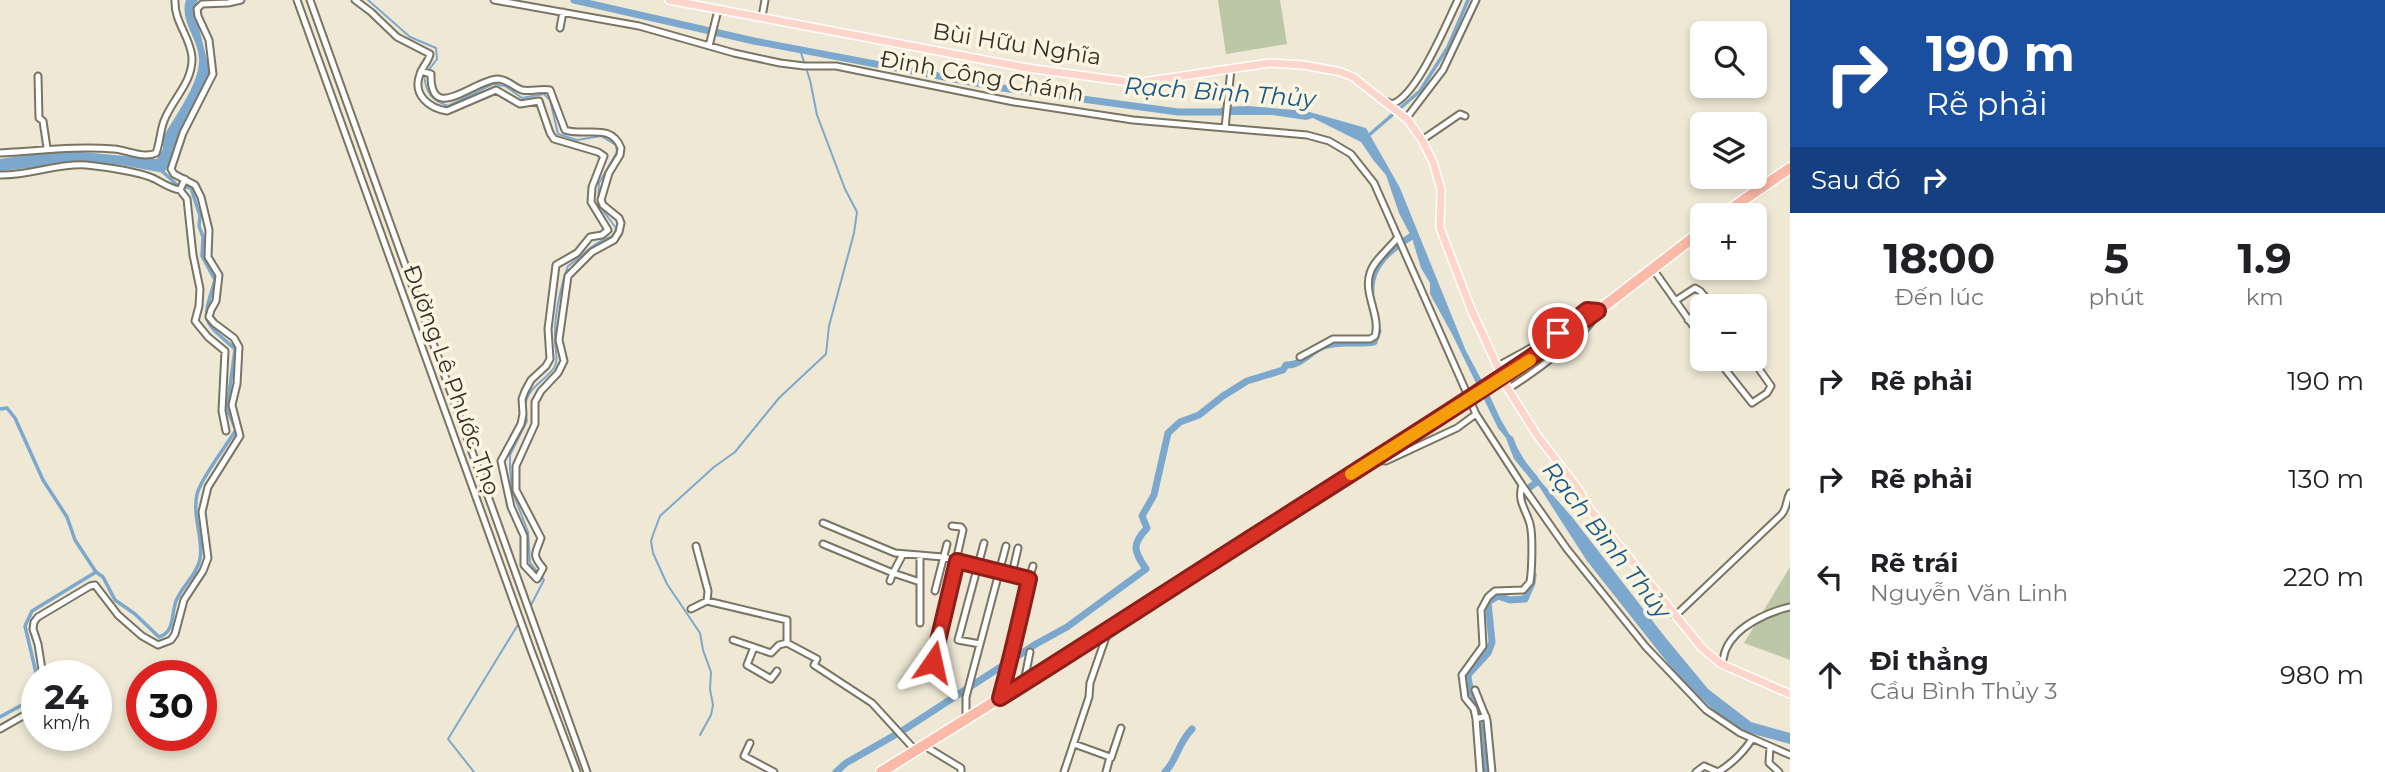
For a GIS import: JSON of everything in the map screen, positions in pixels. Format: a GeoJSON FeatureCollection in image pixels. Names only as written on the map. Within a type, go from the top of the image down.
{"type":"FeatureCollection","features":[{"type":"Feature","properties":{"kind":"highway"},"geometry":{"type":"LineString","coordinates":[[1739,203],[1790,168]]}},
{"type":"Feature","properties":{"kind":"highway"},"geometry":{"type":"LineString","coordinates":[[881,772],[1108,631],[1512,372],[1598,311],[1690,240]]}},
{"type":"Feature","properties":{"kind":"main road","name":"Bùi Hữu Nghĩa"},"geometry":{"type":"LineString","coordinates":[[669,0],[1002,64],[1137,83],[1282,63],[1341,72],[1353,77],[1406,118]]}},
{"type":"Feature","properties":{"kind":"main road"},"geometry":{"type":"LineString","coordinates":[[1406,118],[1422,140],[1433,162],[1441,189],[1440,228],[1466,299],[1508,388],[1536,435],[1579,490],[1588,506],[1702,648],[1721,664],[1790,694]]}},
{"type":"Feature","properties":{"kind":"street"},"geometry":{"type":"LineString","coordinates":[[0,153],[88,147],[148,155],[156,153],[163,122],[187,81],[191,66],[190,50],[176,15],[175,0]]}},
{"type":"Feature","properties":{"kind":"street"},"geometry":{"type":"LineString","coordinates":[[40,660],[33,629],[34,622],[92,585],[100,589],[118,615],[142,636],[158,645],[173,637],[184,600],[203,571],[208,558],[202,512],[208,487],[240,439],[232,405],[237,384],[239,349],[234,338],[209,317],[216,301],[218,272],[208,257],[209,230],[201,197],[195,185],[172,172],[171,167],[183,133],[213,70],[208,36],[197,9],[202,4],[241,0]]}},
{"type":"Feature","properties":{"kind":"street","name":"Đường Lê Phước Thọ"},"geometry":{"type":"LineString","coordinates":[[297,0],[531,650],[582,771]]}},
{"type":"Feature","properties":{"kind":"street","name":"Đường Lê Phước Thọ"},"geometry":{"type":"LineString","coordinates":[[310,0],[542,645],[582,771]]}},
{"type":"Feature","properties":{"kind":"street"},"geometry":{"type":"LineString","coordinates":[[355,0],[397,37],[429,53],[430,57],[424,72],[418,89],[423,100],[431,106],[447,111],[496,90],[520,104],[539,101],[554,139],[604,156],[592,187],[591,202],[608,230],[602,235],[590,237],[577,253],[556,265],[548,329],[550,359],[525,391],[522,399],[522,424],[500,463],[510,507],[524,536],[524,565],[537,579],[543,568],[536,560],[535,553],[541,538],[516,490],[516,466],[536,424],[535,402],[564,361],[559,340],[568,276],[582,265],[592,252],[614,240],[619,232],[619,218],[603,205],[601,200],[609,173],[620,155],[621,145],[600,131],[578,133],[565,130],[550,90],[521,90],[497,79],[483,82],[460,95],[446,99],[433,92],[432,77],[424,72]]}},
{"type":"Feature","properties":{"kind":"street","name":"Đinh Công Chánh"},"geometry":{"type":"LineString","coordinates":[[494,0],[639,26],[806,66],[836,66],[996,99],[1133,120],[1307,135],[1329,141],[1350,154],[1374,183],[1476,414],[1524,489],[1567,549],[1646,648],[1683,688],[1724,724],[1790,755]]}},
{"type":"Feature","properties":{"kind":"street"},"geometry":{"type":"LineString","coordinates":[[762,17],[765,0]]}},
{"type":"Feature","properties":{"kind":"street"},"geometry":{"type":"LineString","coordinates":[[1390,104],[1397,102],[1410,89],[1446,28],[1458,0]]}},
{"type":"Feature","properties":{"kind":"street"},"geometry":{"type":"LineString","coordinates":[[1406,118],[1443,70],[1476,0]]}},
{"type":"Feature","properties":{"kind":"street"},"geometry":{"type":"LineString","coordinates":[[710,42],[718,10]]}},
{"type":"Feature","properties":{"kind":"street"},"geometry":{"type":"LineString","coordinates":[[560,28],[564,12]]}},
{"type":"Feature","properties":{"kind":"street"},"geometry":{"type":"LineString","coordinates":[[314,48],[324,45]]}},
{"type":"Feature","properties":{"kind":"street"},"geometry":{"type":"LineString","coordinates":[[1225,128],[1231,69]]}},
{"type":"Feature","properties":{"kind":"street"},"geometry":{"type":"LineString","coordinates":[[38,76],[39,118],[43,121],[47,148]]}},
{"type":"Feature","properties":{"kind":"street"},"geometry":{"type":"LineString","coordinates":[[1422,140],[1460,114],[1465,116]]}},
{"type":"Feature","properties":{"kind":"street"},"geometry":{"type":"LineString","coordinates":[[0,175],[87,165],[148,176],[166,187],[180,189],[187,199],[200,289],[195,321],[208,337],[225,351],[222,411],[226,431]]}},
{"type":"Feature","properties":{"kind":"street"},"geometry":{"type":"LineString","coordinates":[[180,189],[184,179]]}},
{"type":"Feature","properties":{"kind":"street"},"geometry":{"type":"LineString","coordinates":[[1300,357],[1333,339],[1370,339],[1375,336],[1377,326],[1369,276],[1374,265],[1398,238]]}},
{"type":"Feature","properties":{"kind":"street"},"geometry":{"type":"LineString","coordinates":[[393,269],[404,265]]}},
{"type":"Feature","properties":{"kind":"street"},"geometry":{"type":"LineString","coordinates":[[1653,269],[1690,323]]}},
{"type":"Feature","properties":{"kind":"street"},"geometry":{"type":"LineString","coordinates":[[1675,301],[1695,288],[1702,294]]}},
{"type":"Feature","properties":{"kind":"street"},"geometry":{"type":"LineString","coordinates":[[1498,366],[1558,333],[1587,310],[1598,311],[1589,326],[1524,379],[1508,388]]}},
{"type":"Feature","properties":{"kind":"street"},"geometry":{"type":"LineString","coordinates":[[1727,371],[1752,403],[1767,393],[1771,386],[1760,371]]}},
{"type":"Feature","properties":{"kind":"street"},"geometry":{"type":"LineString","coordinates":[[1373,460],[1386,461],[1457,428],[1476,414]]}},
{"type":"Feature","properties":{"kind":"street"},"geometry":{"type":"LineString","coordinates":[[1480,772],[1477,718],[1465,698],[1462,675],[1483,646],[1482,605],[1492,593],[1523,590],[1531,578],[1530,529],[1521,503],[1524,489]]}},
{"type":"Feature","properties":{"kind":"street"},"geometry":{"type":"LineString","coordinates":[[1675,615],[1781,515],[1787,508],[1790,493]]}},
{"type":"Feature","properties":{"kind":"street"},"geometry":{"type":"LineString","coordinates":[[823,523],[892,552],[943,557],[1029,579]]}},
{"type":"Feature","properties":{"kind":"street"},"geometry":{"type":"LineString","coordinates":[[933,662],[963,529],[952,526]]}},
{"type":"Feature","properties":{"kind":"street"},"geometry":{"type":"LineString","coordinates":[[980,644],[958,640],[984,543]]}},
{"type":"Feature","properties":{"kind":"street"},"geometry":{"type":"LineString","coordinates":[[823,544],[920,582]]}},
{"type":"Feature","properties":{"kind":"street"},"geometry":{"type":"LineString","coordinates":[[935,591],[947,544]]}},
{"type":"Feature","properties":{"kind":"street"},"geometry":{"type":"LineString","coordinates":[[966,718],[966,697],[1006,545]]}},
{"type":"Feature","properties":{"kind":"street"},"geometry":{"type":"LineString","coordinates":[[696,547],[708,591],[708,601]]}},
{"type":"Feature","properties":{"kind":"street"},"geometry":{"type":"LineString","coordinates":[[1012,574],[1018,548]]}},
{"type":"Feature","properties":{"kind":"street"},"geometry":{"type":"LineString","coordinates":[[890,580],[903,554]]}},
{"type":"Feature","properties":{"kind":"street"},"geometry":{"type":"LineString","coordinates":[[920,555],[920,623]]}},
{"type":"Feature","properties":{"kind":"street"},"geometry":{"type":"LineString","coordinates":[[499,562],[509,558]]}},
{"type":"Feature","properties":{"kind":"street"},"geometry":{"type":"LineString","coordinates":[[1000,698],[1012,645],[1018,634],[1032,566]]}},
{"type":"Feature","properties":{"kind":"street"},"geometry":{"type":"LineString","coordinates":[[691,608],[708,601],[784,618],[787,620],[787,643]]}},
{"type":"Feature","properties":{"kind":"street"},"geometry":{"type":"LineString","coordinates":[[1721,664],[1727,647],[1751,624],[1768,612],[1790,607]]}},
{"type":"Feature","properties":{"kind":"street"},"geometry":{"type":"LineString","coordinates":[[1064,772],[1108,631]]}},
{"type":"Feature","properties":{"kind":"street"},"geometry":{"type":"LineString","coordinates":[[733,640],[771,653],[779,645],[787,643],[817,659],[814,665],[872,703],[919,748],[961,768],[961,772]]}},
{"type":"Feature","properties":{"kind":"street"},"geometry":{"type":"LineString","coordinates":[[754,647],[747,665],[771,679],[778,671]]}},
{"type":"Feature","properties":{"kind":"street"},"geometry":{"type":"LineString","coordinates":[[1024,682],[1030,652]]}},
{"type":"Feature","properties":{"kind":"street"},"geometry":{"type":"LineString","coordinates":[[1475,690],[1486,716],[1492,772]]}},
{"type":"Feature","properties":{"kind":"street"},"geometry":{"type":"LineString","coordinates":[[1477,718],[1486,716]]}},
{"type":"Feature","properties":{"kind":"street"},"geometry":{"type":"LineString","coordinates":[[0,729],[21,717]]}},
{"type":"Feature","properties":{"kind":"street"},"geometry":{"type":"LineString","coordinates":[[1107,772],[1121,728]]}},
{"type":"Feature","properties":{"kind":"street"},"geometry":{"type":"LineString","coordinates":[[1696,772],[1704,766],[1718,772],[1745,751],[1752,739]]}},
{"type":"Feature","properties":{"kind":"street"},"geometry":{"type":"LineString","coordinates":[[750,743],[744,756],[774,772]]}},
{"type":"Feature","properties":{"kind":"street"},"geometry":{"type":"LineString","coordinates":[[1074,744],[1111,758]]}},
{"type":"Feature","properties":{"kind":"street"},"geometry":{"type":"LineString","coordinates":[[1770,747],[1769,763],[1779,772]]}},
{"type":"Feature","properties":{"kind":"green space"},"geometry":{"type":"Polygon","coordinates":[[[1218,0],[1280,0],[1287,44],[1226,54],[1218,0]]]}},
{"type":"Feature","properties":{"kind":"green space"},"geometry":{"type":"Polygon","coordinates":[[[1790,567],[1790,660],[1744,643],[1790,567]]]}},
{"type":"Feature","properties":{"kind":"water"},"geometry":{"type":"Polygon","coordinates":[[[186,0],[198,0],[194,8],[210,72],[178,136],[176,151],[164,173],[85,162],[0,171],[0,159],[60,150],[157,159],[163,149],[162,139],[186,100],[198,68],[198,51],[185,15],[186,0]]]}},
{"type":"Feature","properties":{"kind":"water","name":"Rạch Bình Thủy"},"geometry":{"type":"Polygon","coordinates":[[[1248,106],[1306,111],[1366,128],[1400,188],[1466,351],[1529,468],[1572,517],[1708,689],[1751,722],[1790,733],[1790,744],[1734,729],[1682,681],[1587,561],[1515,449],[1498,428],[1430,294],[1430,283],[1421,268],[1412,238],[1399,213],[1386,175],[1361,142],[1313,118],[1306,120],[1272,115],[1213,115],[1222,107],[1248,106]]]}},
{"type":"Feature","properties":{"kind":"waterway"},"geometry":{"type":"LineString","coordinates":[[368,0],[410,37],[436,48],[437,59],[428,71]]}},
{"type":"Feature","properties":{"kind":"waterway","name":"Rạch Bình Thủy"},"geometry":{"type":"LineString","coordinates":[[574,0],[754,41],[1002,88],[1178,112],[1224,112]]}},
{"type":"Feature","properties":{"kind":"waterway"},"geometry":{"type":"LineString","coordinates":[[1369,135],[1420,91],[1448,47],[1468,0]]}},
{"type":"Feature","properties":{"kind":"waterway"},"geometry":{"type":"LineString","coordinates":[[700,735],[711,715],[713,705],[711,672],[700,633],[667,584],[653,553],[651,541],[660,516],[714,467],[735,452],[779,398],[826,354],[829,326],[854,233],[857,212],[845,189],[817,115],[800,50]]}},
{"type":"Feature","properties":{"kind":"waterway"},"geometry":{"type":"LineString","coordinates":[[424,75],[430,95],[448,106],[493,84],[505,86],[522,98],[544,94],[550,100],[558,134],[577,140],[601,136],[616,145],[617,152],[599,183],[598,204],[616,228],[615,234],[595,244],[568,266],[557,313],[555,365],[529,394],[525,406]]}},
{"type":"Feature","properties":{"kind":"waterway"},"geometry":{"type":"LineString","coordinates":[[0,409],[7,408],[15,418],[43,480],[67,517],[75,540],[96,572],[103,577],[115,600],[135,614],[159,637],[164,635],[170,627],[176,601],[200,559],[201,544],[196,511],[199,487],[236,430],[227,409],[235,349],[216,332],[207,319],[215,280],[202,256],[200,216],[191,188],[177,185],[162,171]]}},
{"type":"Feature","properties":{"kind":"waterway"},"geometry":{"type":"LineString","coordinates":[[1371,292],[1371,282],[1383,258],[1412,236]]}},
{"type":"Feature","properties":{"kind":"waterway"},"geometry":{"type":"LineString","coordinates":[[836,772],[846,763],[1067,627],[1146,569],[1136,548],[1138,539],[1147,528],[1142,516],[1154,495],[1168,433],[1180,422],[1199,415],[1247,381],[1283,370],[1286,365],[1296,363],[1324,346],[1374,342],[1378,331]]}},
{"type":"Feature","properties":{"kind":"waterway"},"geometry":{"type":"LineString","coordinates":[[526,415],[527,421],[510,455],[510,469],[512,490],[528,532],[530,563],[544,580],[530,607]]}},
{"type":"Feature","properties":{"kind":"waterway","name":"Rạch Bình Thủy"},"geometry":{"type":"LineString","coordinates":[[1510,439],[1517,457],[1535,479]]}},
{"type":"Feature","properties":{"kind":"waterway"},"geometry":{"type":"LineString","coordinates":[[1521,503],[1526,490],[1537,482]]}},
{"type":"Feature","properties":{"kind":"waterway"},"geometry":{"type":"LineString","coordinates":[[33,660],[25,626],[32,611],[96,572]]}},
{"type":"Feature","properties":{"kind":"waterway"},"geometry":{"type":"LineString","coordinates":[[1486,772],[1480,712],[1468,675],[1488,653],[1492,642],[1488,602],[1498,596],[1510,600],[1525,599],[1533,575]]}},
{"type":"Feature","properties":{"kind":"waterway"},"geometry":{"type":"LineString","coordinates":[[474,772],[448,739],[519,623]]}},
{"type":"Feature","properties":{"kind":"waterway"},"geometry":{"type":"LineString","coordinates":[[0,717],[21,705]]}},
{"type":"Feature","properties":{"kind":"waterway"},"geometry":{"type":"LineString","coordinates":[[1165,772],[1192,729]]}},
{"type":"Feature","properties":{"kind":"slow traffic"},"geometry":{"type":"LineString","coordinates":[[1351,474],[1530,360]]}},
{"type":"Feature","properties":{"kind":"route"},"geometry":{"type":"LineString","coordinates":[[933,662],[957,561],[1029,579],[1018,634],[1012,645],[1000,698],[1521,366],[1598,311],[1587,310],[1558,333]]}}]}
